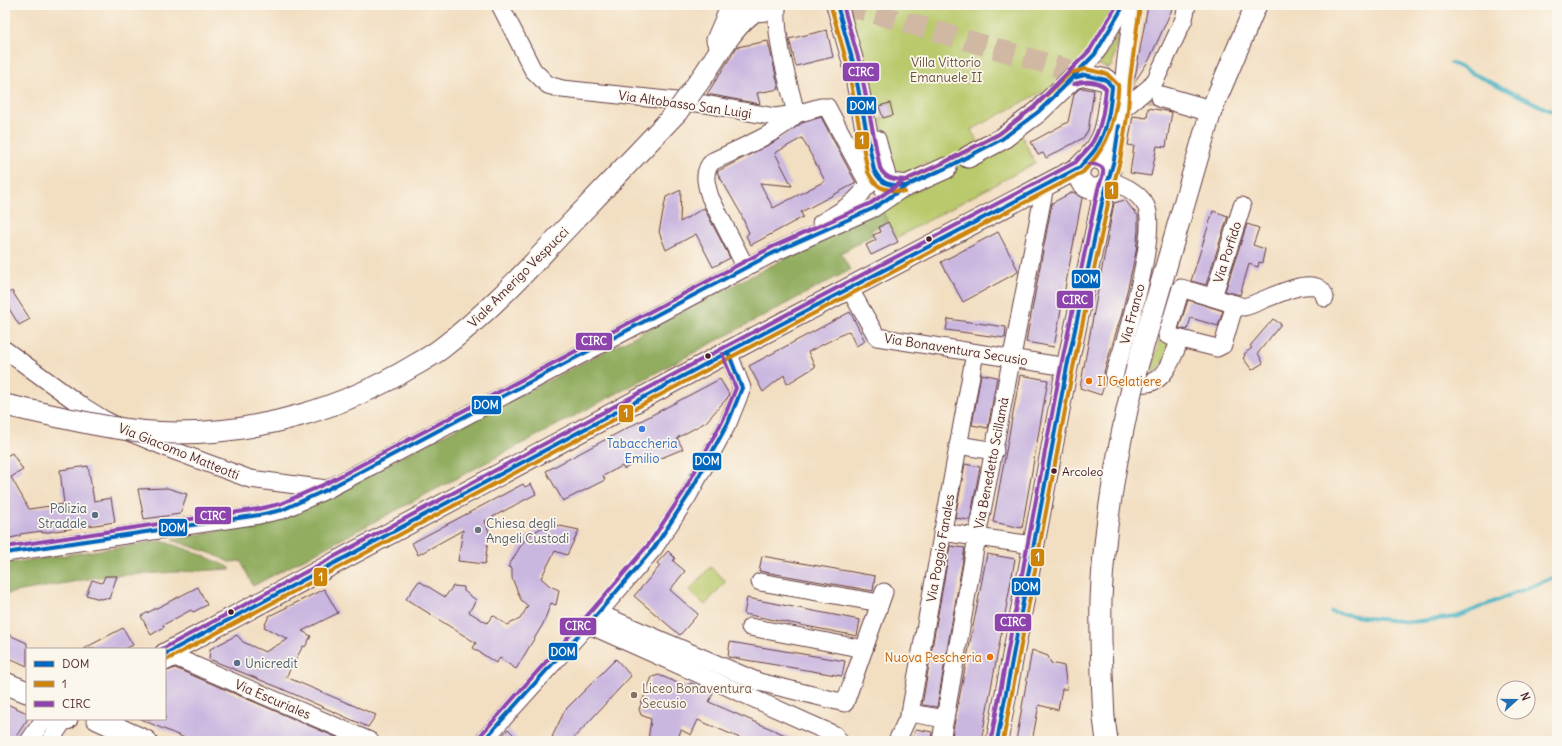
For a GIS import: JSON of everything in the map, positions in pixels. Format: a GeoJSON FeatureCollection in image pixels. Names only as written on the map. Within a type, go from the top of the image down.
{"type":"FeatureCollection","features":[{"type":"Feature","properties":{"kind":"main road"},"geometry":{"type":"LineString","coordinates":[[726,33],[732,5]]}},
{"type":"Feature","properties":{"kind":"main road"},"geometry":{"type":"LineString","coordinates":[[837,5],[884,181],[946,168]]}},
{"type":"Feature","properties":{"kind":"main road"},"geometry":{"type":"LineString","coordinates":[[1107,741],[1104,718],[1101,659],[1101,607],[1105,541],[1112,482],[1123,424],[1137,367],[1165,335],[1211,111],[1256,5]]}},
{"type":"Feature","properties":{"kind":"main road"},"geometry":{"type":"LineString","coordinates":[[726,33],[747,16],[764,7]]}},
{"type":"Feature","properties":{"kind":"main road","name":"Viale Amerigo Vespucci"},"geometry":{"type":"LineString","coordinates":[[5,405],[107,426],[176,433],[214,432],[254,427],[300,416],[348,399],[393,378],[440,350],[487,311],[677,112],[703,76],[726,33]]}},
{"type":"Feature","properties":{"kind":"main road"},"geometry":{"type":"LineString","coordinates":[[968,157],[1002,139],[1038,112],[1073,78],[1085,75],[1118,82],[1110,101],[1103,137],[1078,174],[1086,187],[1093,189],[1100,188],[1108,178]]}},
{"type":"Feature","properties":{"kind":"main road"},"geometry":{"type":"LineString","coordinates":[[1162,97],[1211,111]]}},
{"type":"Feature","properties":{"kind":"main road"},"geometry":{"type":"LineString","coordinates":[[168,658],[200,635],[728,352],[1045,186],[1096,157],[1108,164],[1108,178],[1067,367],[997,741]]}},
{"type":"Feature","properties":{"kind":"main road"},"geometry":{"type":"LineString","coordinates":[[5,683],[26,692]]}},
{"type":"Feature","properties":{"kind":"main road"},"geometry":{"type":"LineString","coordinates":[[99,720],[146,741]]}},
{"type":"Feature","properties":{"kind":"street","name":"Via Altobasso San Luigi"},"geometry":{"type":"LineString","coordinates":[[500,5],[533,70],[548,85],[562,89],[705,104],[775,117],[827,107],[884,181]]}},
{"type":"Feature","properties":{"kind":"street"},"geometry":{"type":"LineString","coordinates":[[1073,78],[1095,54],[1124,5]]}},
{"type":"Feature","properties":{"kind":"street"},"geometry":{"type":"LineString","coordinates":[[1108,178],[1114,160],[1122,110],[1118,82],[1134,5]]}},
{"type":"Feature","properties":{"kind":"street"},"geometry":{"type":"LineString","coordinates":[[746,268],[710,197],[706,185],[706,171],[708,165],[713,161],[772,131],[796,114],[780,46],[764,7]]}},
{"type":"Feature","properties":{"kind":"street"},"geometry":{"type":"LineString","coordinates":[[1122,110],[1150,87],[1158,74],[1188,10]]}},
{"type":"Feature","properties":{"kind":"street"},"geometry":{"type":"LineString","coordinates":[[1118,82],[1142,82],[1149,80],[1158,74]]}},
{"type":"Feature","properties":{"kind":"street","name":"Via Franco"},"geometry":{"type":"LineString","coordinates":[[1108,178],[1130,190],[1146,206],[1148,215],[1148,236],[1144,267],[1114,376],[1142,383],[1157,379],[1164,372],[1171,360],[1165,335]]}},
{"type":"Feature","properties":{"kind":"street"},"geometry":{"type":"LineString","coordinates":[[775,252],[874,208],[884,181]]}},
{"type":"Feature","properties":{"kind":"street"},"geometry":{"type":"LineString","coordinates":[[6,548],[259,515],[282,510],[328,489],[746,268],[775,252],[884,181]]}},
{"type":"Feature","properties":{"kind":"street","name":"Via Benedetto Scillamà"},"geometry":{"type":"LineString","coordinates":[[941,741],[977,537],[995,451],[1011,358],[1045,186]]}},
{"type":"Feature","properties":{"kind":"street","name":"Via Porfido"},"geometry":{"type":"LineString","coordinates":[[1213,297],[1242,206]]}},
{"type":"Feature","properties":{"kind":"street"},"geometry":{"type":"LineString","coordinates":[[1235,304],[1223,345],[1217,348],[1165,335],[1181,288],[1213,297],[1235,304],[1244,307],[1251,306],[1283,292],[1307,285],[1320,288],[1325,298]]}},
{"type":"Feature","properties":{"kind":"street","name":"Via Bonaventura Secusio"},"geometry":{"type":"LineString","coordinates":[[849,288],[877,337],[1067,367]]}},
{"type":"Feature","properties":{"kind":"street","name":"Via Giacomo Matteotti"},"geometry":{"type":"LineString","coordinates":[[5,350],[79,404],[103,419],[131,433],[250,479],[328,489]]}},
{"type":"Feature","properties":{"kind":"street"},"geometry":{"type":"LineString","coordinates":[[483,741],[654,548],[688,496],[728,423],[742,388],[728,352]]}},
{"type":"Feature","properties":{"kind":"street","name":"Via Poggio Fanales"},"geometry":{"type":"LineString","coordinates":[[897,741],[910,714],[975,352]]}},
{"type":"Feature","properties":{"kind":"street"},"geometry":{"type":"LineString","coordinates":[[958,445],[995,451]]}},
{"type":"Feature","properties":{"kind":"street"},"geometry":{"type":"LineString","coordinates":[[942,532],[1033,545]]}},
{"type":"Feature","properties":{"kind":"street"},"geometry":{"type":"LineString","coordinates":[[592,618],[758,682],[845,703],[882,598],[760,582]]}},
{"type":"Feature","properties":{"kind":"street"},"geometry":{"type":"LineString","coordinates":[[592,618],[835,735],[839,741]]}},
{"type":"Feature","properties":{"kind":"street"},"geometry":{"type":"LineString","coordinates":[[750,627],[864,649]]}},
{"type":"Feature","properties":{"kind":"street"},"geometry":{"type":"LineString","coordinates":[[200,635],[196,646],[199,661],[205,670]]}},
{"type":"Feature","properties":{"kind":"street","name":"Via Escuriales"},"geometry":{"type":"LineString","coordinates":[[168,658],[205,670],[370,741]]}},
{"type":"Feature","properties":{"kind":"street"},"geometry":{"type":"LineString","coordinates":[[910,714],[945,719]]}},
{"type":"Feature","properties":{"kind":"street"},"geometry":{"type":"LineString","coordinates":[[29,741],[43,720]]}},
{"type":"Feature","properties":{"kind":"street"},"geometry":{"type":"LineString","coordinates":[[50,741],[65,720]]}},
{"type":"Feature","properties":{"kind":"green space","name":"Villa Vittorio Emanuele II"},"geometry":{"type":"Polygon","coordinates":[[[849,5],[1115,5],[1089,52],[1055,85],[971,130],[978,142],[1020,132],[1035,163],[896,238],[881,209],[949,174],[929,167],[926,162],[904,173],[896,169],[892,164],[880,119],[893,114],[890,103],[876,107],[849,5]]]}},
{"type":"Feature","properties":{"kind":"green space"},"geometry":{"type":"Polygon","coordinates":[[[1118,33],[1112,66],[1107,68],[1099,65],[1107,53],[1118,33]]]}},
{"type":"Feature","properties":{"kind":"green space"},"geometry":{"type":"Polygon","coordinates":[[[881,209],[888,222],[871,230],[873,235],[841,253],[850,270],[253,586],[241,561],[229,562],[213,554],[172,540],[272,520],[366,475],[881,209]]]}},
{"type":"Feature","properties":{"kind":"green space"},"geometry":{"type":"Polygon","coordinates":[[[1159,341],[1165,341],[1171,348],[1156,372],[1151,372],[1159,341]]]}},
{"type":"Feature","properties":{"kind":"green space"},"geometry":{"type":"Polygon","coordinates":[[[161,541],[196,553],[231,569],[105,576],[5,594],[5,564],[161,541]]]}},
{"type":"Feature","properties":{"kind":"green space"},"geometry":{"type":"Polygon","coordinates":[[[710,567],[726,581],[705,605],[689,591],[710,567]]]}},
{"type":"Feature","properties":{"kind":"building"},"geometry":{"type":"Polygon","coordinates":[[[1148,5],[1174,5],[1149,60],[1134,83],[1148,5]]]}},
{"type":"Feature","properties":{"kind":"building"},"geometry":{"type":"Polygon","coordinates":[[[827,30],[833,57],[796,66],[789,39],[827,30]]]}},
{"type":"Feature","properties":{"kind":"building"},"geometry":{"type":"Polygon","coordinates":[[[768,41],[779,89],[757,93],[760,104],[707,94],[737,47],[768,41]]]}},
{"type":"Feature","properties":{"kind":"building"},"geometry":{"type":"Polygon","coordinates":[[[1082,88],[1094,90],[1088,131],[1083,138],[1046,158],[1043,153],[1038,155],[1031,142],[1068,122],[1074,94],[1082,88]]]}},
{"type":"Feature","properties":{"kind":"building"},"geometry":{"type":"Polygon","coordinates":[[[890,103],[893,115],[883,118],[879,106],[890,103]]]}},
{"type":"Feature","properties":{"kind":"building"},"geometry":{"type":"Polygon","coordinates":[[[1148,108],[1172,112],[1166,147],[1157,146],[1151,176],[1130,173],[1134,146],[1128,145],[1133,116],[1147,118],[1148,108]]]}},
{"type":"Feature","properties":{"kind":"building"},"geometry":{"type":"Polygon","coordinates":[[[821,117],[856,183],[801,212],[803,217],[751,245],[746,236],[749,233],[740,212],[717,172],[774,142],[802,123],[821,117]],[[802,138],[775,153],[792,186],[760,183],[773,208],[825,181],[802,138]]]}},
{"type":"Feature","properties":{"kind":"building"},"geometry":{"type":"Polygon","coordinates":[[[681,190],[680,222],[704,208],[730,258],[713,267],[696,234],[666,250],[659,232],[666,197],[681,190]]]}},
{"type":"Feature","properties":{"kind":"building"},"geometry":{"type":"Polygon","coordinates":[[[1073,192],[1082,198],[1054,347],[1026,342],[1052,203],[1073,192]]]}},
{"type":"Feature","properties":{"kind":"building"},"geometry":{"type":"Polygon","coordinates":[[[1125,200],[1138,216],[1136,252],[1122,313],[1104,372],[1106,380],[1101,395],[1080,388],[1114,203],[1125,200]]]}},
{"type":"Feature","properties":{"kind":"building"},"geometry":{"type":"Polygon","coordinates":[[[1213,211],[1228,216],[1206,285],[1191,281],[1213,211]]]}},
{"type":"Feature","properties":{"kind":"building"},"geometry":{"type":"Polygon","coordinates":[[[888,222],[898,242],[871,255],[866,245],[876,240],[873,235],[881,232],[879,227],[888,222]]]}},
{"type":"Feature","properties":{"kind":"building"},"geometry":{"type":"Polygon","coordinates":[[[1247,224],[1259,228],[1253,245],[1265,249],[1262,263],[1259,262],[1258,267],[1249,264],[1240,295],[1225,291],[1247,224]]]}},
{"type":"Feature","properties":{"kind":"building"},"geometry":{"type":"Polygon","coordinates":[[[998,232],[1018,272],[963,302],[941,262],[998,232]]]}},
{"type":"Feature","properties":{"kind":"building"},"geometry":{"type":"Polygon","coordinates":[[[12,291],[30,319],[19,325],[5,302],[5,296],[12,291]]]}},
{"type":"Feature","properties":{"kind":"building"},"geometry":{"type":"Polygon","coordinates":[[[1188,300],[1223,311],[1218,326],[1191,318],[1187,330],[1179,328],[1188,300]]]}},
{"type":"Feature","properties":{"kind":"building"},"geometry":{"type":"Polygon","coordinates":[[[850,312],[865,341],[856,346],[849,331],[808,352],[815,367],[787,384],[784,375],[763,392],[749,366],[850,312]]]}},
{"type":"Feature","properties":{"kind":"building"},"geometry":{"type":"Polygon","coordinates":[[[948,319],[1006,327],[1005,338],[946,330],[948,319]]]}},
{"type":"Feature","properties":{"kind":"building"},"geometry":{"type":"Polygon","coordinates":[[[1273,319],[1281,324],[1258,353],[1263,363],[1252,370],[1243,358],[1245,356],[1244,354],[1252,348],[1250,346],[1273,319]]]}},
{"type":"Feature","properties":{"kind":"building"},"geometry":{"type":"Polygon","coordinates":[[[981,374],[997,377],[988,428],[972,425],[981,374]]]}},
{"type":"Feature","properties":{"kind":"building"},"geometry":{"type":"Polygon","coordinates":[[[1020,375],[1048,380],[1022,528],[993,522],[1020,375]]]}},
{"type":"Feature","properties":{"kind":"building"},"geometry":{"type":"Polygon","coordinates":[[[720,379],[729,394],[728,397],[706,422],[677,438],[683,449],[649,463],[646,457],[624,469],[622,466],[603,476],[605,480],[563,501],[546,471],[720,379]]]}},
{"type":"Feature","properties":{"kind":"building"},"geometry":{"type":"Polygon","coordinates":[[[12,453],[23,470],[11,477],[29,509],[64,504],[60,470],[88,466],[94,501],[111,498],[115,522],[42,533],[42,531],[20,534],[20,536],[10,538],[5,528],[5,457],[12,453]]]}},
{"type":"Feature","properties":{"kind":"building"},"geometry":{"type":"Polygon","coordinates":[[[965,464],[980,467],[970,520],[955,518],[965,464]]]}},
{"type":"Feature","properties":{"kind":"building"},"geometry":{"type":"Polygon","coordinates":[[[523,484],[525,487],[531,484],[536,494],[485,521],[489,532],[485,564],[458,561],[463,530],[418,555],[412,543],[523,484]]]}},
{"type":"Feature","properties":{"kind":"building"},"geometry":{"type":"Polygon","coordinates":[[[167,488],[187,494],[180,514],[144,519],[138,489],[167,488]]]}},
{"type":"Feature","properties":{"kind":"building"},"geometry":{"type":"Polygon","coordinates":[[[555,525],[579,530],[567,555],[555,551],[541,578],[550,586],[559,590],[556,605],[551,603],[543,624],[516,669],[500,658],[496,663],[473,648],[476,643],[406,599],[419,581],[445,597],[453,586],[464,587],[464,591],[476,600],[469,612],[487,623],[493,615],[507,625],[520,619],[528,606],[521,600],[512,578],[512,568],[508,567],[527,537],[541,528],[555,525]]]}},
{"type":"Feature","properties":{"kind":"building"},"geometry":{"type":"Polygon","coordinates":[[[950,546],[965,548],[937,707],[922,705],[950,546]]]}},
{"type":"Feature","properties":{"kind":"building"},"geometry":{"type":"Polygon","coordinates":[[[668,551],[675,558],[673,561],[685,571],[670,590],[698,614],[680,635],[634,596],[660,566],[657,563],[668,551]]]}},
{"type":"Feature","properties":{"kind":"building"},"geometry":{"type":"Polygon","coordinates":[[[987,554],[1015,559],[981,741],[951,741],[987,554]]]}},
{"type":"Feature","properties":{"kind":"building"},"geometry":{"type":"Polygon","coordinates":[[[762,556],[875,576],[873,591],[759,571],[762,556]]]}},
{"type":"Feature","properties":{"kind":"building"},"geometry":{"type":"Polygon","coordinates":[[[105,576],[117,576],[109,599],[100,599],[86,595],[92,580],[102,583],[105,576]]]}},
{"type":"Feature","properties":{"kind":"building"},"geometry":{"type":"Polygon","coordinates":[[[198,587],[207,605],[193,612],[191,610],[163,625],[164,627],[151,635],[141,616],[198,587]]]}},
{"type":"Feature","properties":{"kind":"building"},"geometry":{"type":"Polygon","coordinates":[[[324,589],[338,613],[302,631],[311,636],[305,647],[303,646],[286,677],[376,715],[368,727],[280,688],[209,659],[210,649],[237,635],[243,642],[265,652],[288,639],[264,627],[269,616],[324,589]]]}},
{"type":"Feature","properties":{"kind":"building"},"geometry":{"type":"Polygon","coordinates":[[[747,598],[860,620],[857,636],[744,614],[747,598]]]}},
{"type":"Feature","properties":{"kind":"building"},"geometry":{"type":"Polygon","coordinates":[[[123,628],[133,645],[127,648],[85,648],[123,628]]]}},
{"type":"Feature","properties":{"kind":"building"},"geometry":{"type":"Polygon","coordinates":[[[5,633],[27,643],[26,666],[5,656],[5,633]]]}},
{"type":"Feature","properties":{"kind":"building"},"geometry":{"type":"Polygon","coordinates":[[[730,642],[845,661],[842,676],[728,657],[730,642]]]}},
{"type":"Feature","properties":{"kind":"building"},"geometry":{"type":"Polygon","coordinates":[[[1032,650],[1048,656],[1051,663],[1064,666],[1067,689],[1062,689],[1058,710],[1039,705],[1032,741],[1016,741],[1032,650]]]}},
{"type":"Feature","properties":{"kind":"building"},"geometry":{"type":"Polygon","coordinates":[[[616,659],[631,676],[571,741],[562,741],[552,737],[565,710],[616,659]]]}},
{"type":"Feature","properties":{"kind":"building"},"geometry":{"type":"Polygon","coordinates":[[[175,668],[345,741],[192,741],[142,720],[166,720],[166,672],[175,668]]]}},
{"type":"Feature","properties":{"kind":"building"},"geometry":{"type":"Polygon","coordinates":[[[659,675],[685,686],[691,683],[713,693],[709,702],[799,741],[747,741],[698,720],[691,735],[681,730],[677,741],[648,741],[651,719],[641,715],[639,709],[652,677],[659,675]]]}},
{"type":"Feature","properties":{"kind":"building"},"geometry":{"type":"Polygon","coordinates":[[[5,703],[26,713],[27,720],[13,741],[5,741],[5,703]]]}},
{"type":"Feature","properties":{"kind":"building"},"geometry":{"type":"Polygon","coordinates":[[[508,729],[520,741],[498,741],[508,729]]]}},
{"type":"Feature","properties":{"kind":"building"},"geometry":{"type":"Polygon","coordinates":[[[916,729],[932,732],[931,741],[911,741],[916,729]]]}},
{"type":"Feature","properties":{"kind":"waterway"},"geometry":{"type":"LineString","coordinates":[[1451,63],[1557,114]]}},
{"type":"Feature","properties":{"kind":"waterway"},"geometry":{"type":"LineString","coordinates":[[1331,612],[1368,618],[1411,622],[1456,617],[1557,576]]}},
{"type":"Feature","properties":{"kind":"tunnel"},"geometry":{"type":"LineString","coordinates":[[846,5],[1162,97]]}},
{"type":"Feature","properties":{"kind":"transit line","name":"DOM"},"geometry":{"type":"LineString","coordinates":[[837,5],[853,62],[874,170],[883,182],[887,184],[906,186]]}},
{"type":"Feature","properties":{"kind":"transit line","name":"CIRC"},"geometry":{"type":"LineString","coordinates":[[843,5],[859,61],[880,168],[888,177],[907,180]]}},
{"type":"Feature","properties":{"kind":"transit line","name":"CIRC"},"geometry":{"type":"LineString","coordinates":[[5,547],[258,509],[280,504],[325,484],[772,247],[871,203],[903,181],[943,163],[999,134],[1034,107],[1090,50],[1117,5]]}},
{"type":"Feature","properties":{"kind":"transit line","name":"DOM"},"geometry":{"type":"LineString","coordinates":[[1055,95],[1095,54],[1124,5]]}},
{"type":"Feature","properties":{"kind":"transit line","name":"1"},"geometry":{"type":"LineString","coordinates":[[1003,741],[1073,368],[1108,204],[1120,161],[1128,111],[1130,79],[1140,6]]}},
{"type":"Feature","properties":{"kind":"transit line","name":"1"},"geometry":{"type":"LineString","coordinates":[[831,7],[847,63],[868,172],[871,178],[879,186],[888,190],[905,192]]}},
{"type":"Feature","properties":{"kind":"transit line","name":"1"},"geometry":{"type":"LineString","coordinates":[[168,659],[731,357],[1083,172],[1101,150],[1109,134],[1116,106],[1118,85],[1107,74],[1085,69],[1070,73],[1034,107],[999,134],[904,181]]}},
{"type":"Feature","properties":{"kind":"transit line","name":"DOM"},"geometry":{"type":"LineString","coordinates":[[166,653],[728,352],[1080,167],[1094,151],[1103,134],[1109,111],[1112,87],[1106,80],[1085,75],[1073,78],[1038,112],[1002,139],[946,168],[906,186]]}},
{"type":"Feature","properties":{"kind":"transit line","name":"CIRC"},"geometry":{"type":"LineString","coordinates":[[164,648],[725,347],[1076,162],[1090,146],[1100,126],[1106,89],[1099,84],[1091,82],[1074,84]]}},
{"type":"Feature","properties":{"kind":"transit line","name":"DOM"},"geometry":{"type":"LineString","coordinates":[[997,741],[1067,367],[1102,203],[1114,160],[1119,126]]}},
{"type":"Feature","properties":{"kind":"transit line","name":"CIRC"},"geometry":{"type":"LineString","coordinates":[[991,740],[1061,366],[1098,189],[1103,176],[1103,169],[1101,166],[1089,164]]}},
{"type":"Feature","properties":{"kind":"transit line","name":"DOM"},"geometry":{"type":"LineString","coordinates":[[5,553],[259,515],[282,510],[328,489],[775,252],[874,208],[906,186],[939,171]]}},
{"type":"Feature","properties":{"kind":"transit line","name":"DOM"},"geometry":{"type":"LineString","coordinates":[[483,741],[654,548],[688,496],[728,423],[742,388],[728,352]]}},
{"type":"Feature","properties":{"kind":"transit line","name":"CIRC"},"geometry":{"type":"LineString","coordinates":[[479,737],[649,544],[683,493],[723,420],[736,388],[722,354]]}},
{"type":"Feature","properties":{"kind":"place","name":"Il Gelatiere"},"geometry":{"type":"Point","coordinates":[1089,381]}},
{"type":"Feature","properties":{"kind":"place","name":"Tabaccheria Emilio"},"geometry":{"type":"Point","coordinates":[642,429]}},
{"type":"Feature","properties":{"kind":"place","name":"Arcoleo"},"geometry":{"type":"Point","coordinates":[1054,471]}},
{"type":"Feature","properties":{"kind":"place","name":"Polizia Stradale"},"geometry":{"type":"Point","coordinates":[95,515]}},
{"type":"Feature","properties":{"kind":"place","name":"Chiesa degli Angeli Custodi"},"geometry":{"type":"Point","coordinates":[478,530]}},
{"type":"Feature","properties":{"kind":"place","name":"Nuova Pescheria"},"geometry":{"type":"Point","coordinates":[990,657]}},
{"type":"Feature","properties":{"kind":"place","name":"Unicredit"},"geometry":{"type":"Point","coordinates":[237,663]}},
{"type":"Feature","properties":{"kind":"place","name":"Liceo Bonaventura Secusio"},"geometry":{"type":"Point","coordinates":[634,695]}}]}
